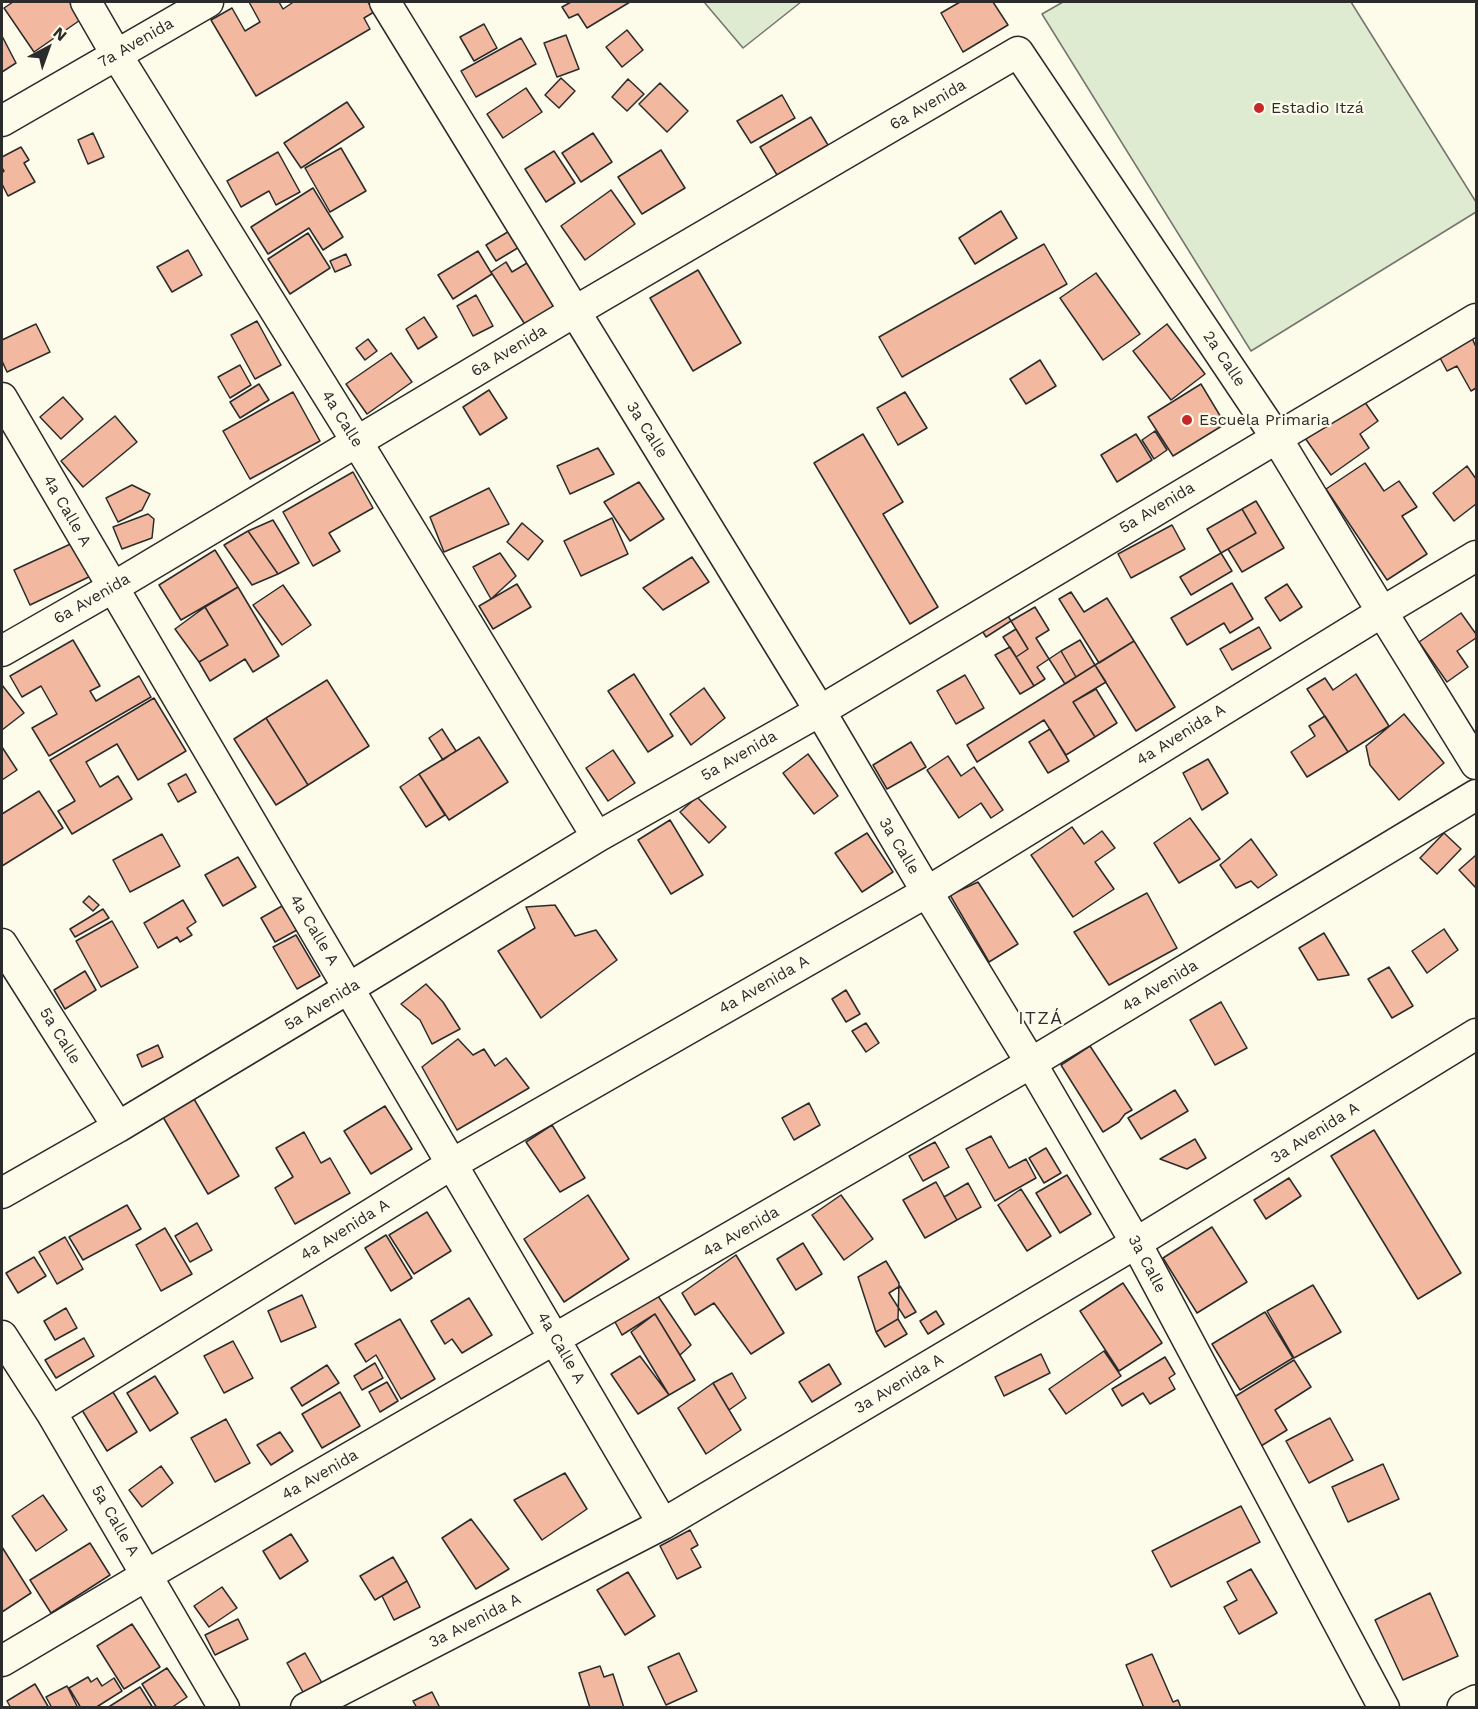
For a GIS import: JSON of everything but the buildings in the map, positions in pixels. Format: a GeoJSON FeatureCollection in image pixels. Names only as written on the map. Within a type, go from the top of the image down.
{"type":"FeatureCollection","features":[{"type":"Feature","properties":{"kind":"main road"},"geometry":{"type":"LineString","coordinates":[[1464,1707],[1476,1702]]}},
{"type":"Feature","properties":{"kind":"street","name":"4a Calle"},"geometry":{"type":"LineString","coordinates":[[86,2],[597,837]]}},
{"type":"Feature","properties":{"kind":"street","name":"7a Avenida"},"geometry":{"type":"LineString","coordinates":[[2,121],[208,2]]}},
{"type":"Feature","properties":{"kind":"street","name":"3a Calle"},"geometry":{"type":"LineString","coordinates":[[385,2],[820,711],[1031,1063],[1136,1243],[1384,1707]]}},
{"type":"Feature","properties":{"kind":"street","name":"6a Avenida"},"geometry":{"type":"LineString","coordinates":[[2,651],[1018,52]]}},
{"type":"Feature","properties":{"kind":"street","name":"2a Calle"},"geometry":{"type":"LineString","coordinates":[[1018,52],[1276,437],[1476,764]]}},
{"type":"Feature","properties":{"kind":"street","name":"5a Avenida"},"geometry":{"type":"LineString","coordinates":[[2,1193],[118,1127],[597,837],[820,711],[1476,319]]}},
{"type":"Feature","properties":{"kind":"street","name":"4a Calle A"},"geometry":{"type":"LineString","coordinates":[[2,398],[663,1524]]}},
{"type":"Feature","properties":{"kind":"street","name":"4a Avenida A"},"geometry":{"type":"LineString","coordinates":[[51,1412],[452,1164],[927,892],[1476,556]]}},
{"type":"Feature","properties":{"kind":"street","name":"4a Avenida"},"geometry":{"type":"LineString","coordinates":[[2,1661],[1031,1063],[1476,795]]}},
{"type":"Feature","properties":{"kind":"street","name":"5a Calle"},"geometry":{"type":"LineString","coordinates":[[2,944],[118,1127]]}},
{"type":"Feature","properties":{"kind":"street","name":"3a Avenida A"},"geometry":{"type":"LineString","coordinates":[[306,1707],[663,1524],[1136,1243],[1476,1034]]}},
{"type":"Feature","properties":{"kind":"street","name":"5a Calle A"},"geometry":{"type":"LineString","coordinates":[[2,1336],[51,1412],[224,1707]]}},
{"type":"Feature","properties":{"kind":"green space"},"geometry":{"type":"Polygon","coordinates":[[[704,2],[801,2],[743,48],[704,2]]]}},
{"type":"Feature","properties":{"kind":"green space","name":"Estadio Itzá"},"geometry":{"type":"Polygon","coordinates":[[[1063,2],[1351,2],[1476,202],[1476,212],[1251,351],[1042,14],[1063,2]]]}},
{"type":"Feature","properties":{"kind":"place","name":"Estadio Itzá"},"geometry":{"type":"Point","coordinates":[1259,108]}},
{"type":"Feature","properties":{"kind":"place","name":"Escuela Primaria"},"geometry":{"type":"Point","coordinates":[1187,420]}},
{"type":"Feature","properties":{"kind":"district","name":"ITZÁ"},"geometry":{"type":"Point","coordinates":[1041,1019]}}]}
